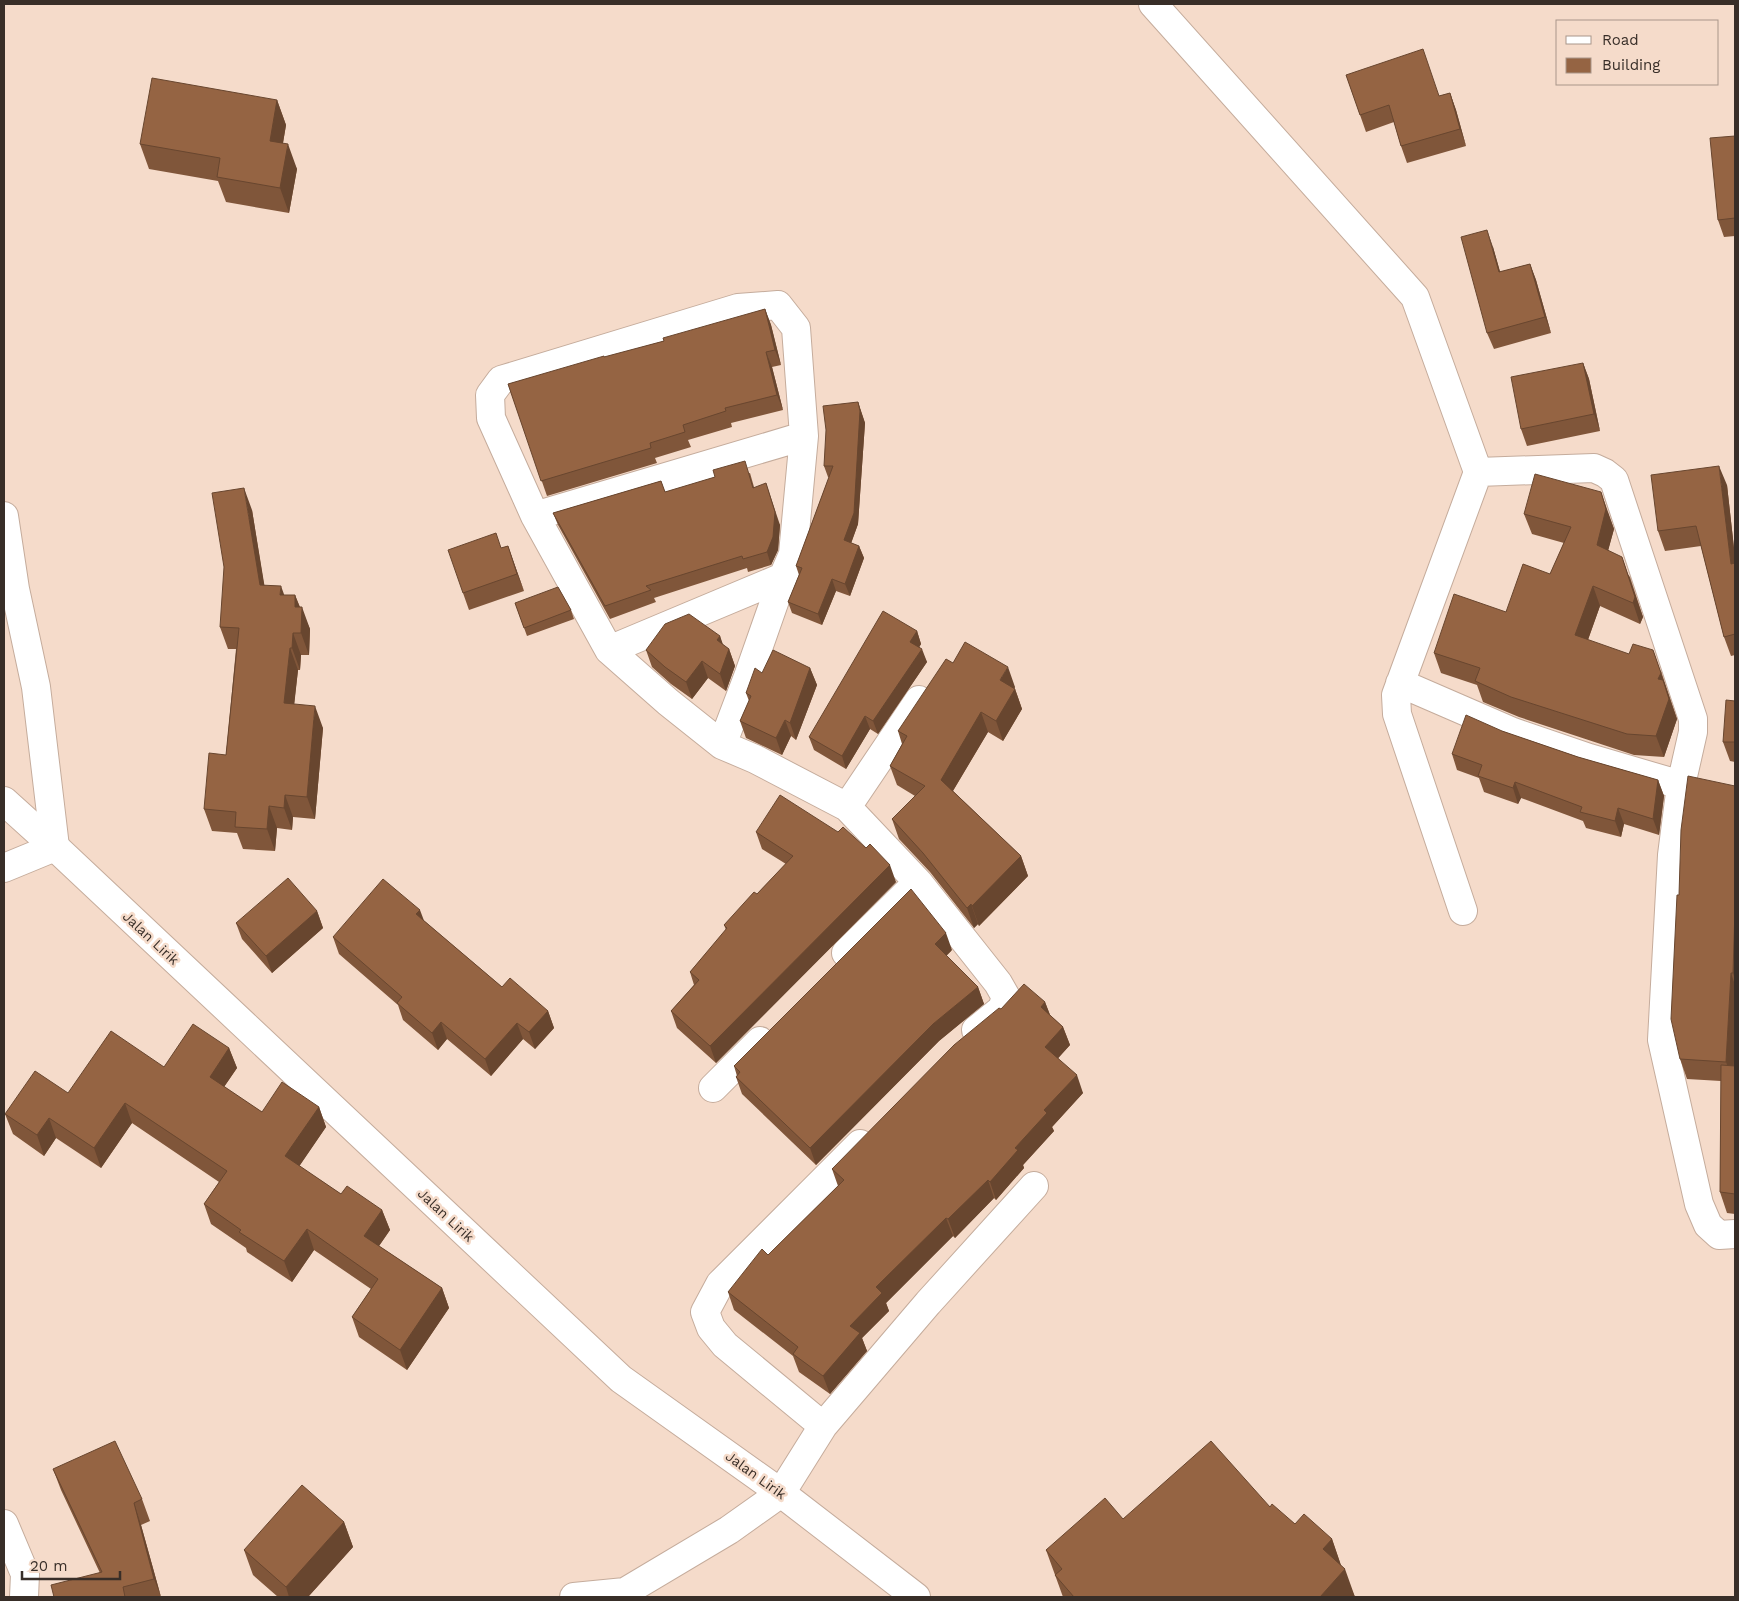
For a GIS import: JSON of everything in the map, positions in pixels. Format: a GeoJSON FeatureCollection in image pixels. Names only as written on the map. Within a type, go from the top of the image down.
{"type":"FeatureCollection","features":[{"type":"Feature","properties":{"kind":"street"},"geometry":{"type":"LineString","coordinates":[[1153,4],[1415,297],[1478,472],[1396,695],[1397,714],[1463,911]]}},
{"type":"Feature","properties":{"kind":"street"},"geometry":{"type":"LineString","coordinates":[[722,745],[793,554],[804,436],[796,328],[778,305],[738,308],[501,380],[490,394],[492,418],[535,516],[608,650],[668,702],[722,745],[755,759],[847,807],[918,882],[998,983],[1006,997],[1002,1009],[958,1046]]}},
{"type":"Feature","properties":{"kind":"street"},"geometry":{"type":"LineString","coordinates":[[535,516],[804,436]]}},
{"type":"Feature","properties":{"kind":"street"},"geometry":{"type":"LineString","coordinates":[[1478,472],[1594,468],[1614,480],[1693,719],[1693,732],[1680,785],[1672,855],[1662,1040],[1699,1204],[1708,1225],[1719,1235],[1735,1234]]}},
{"type":"Feature","properties":{"kind":"street"},"geometry":{"type":"LineString","coordinates":[[4,516],[14,589],[36,687],[55,847],[4,868]]}},
{"type":"Feature","properties":{"kind":"street"},"geometry":{"type":"LineString","coordinates":[[608,650],[783,577]]}},
{"type":"Feature","properties":{"kind":"street"},"geometry":{"type":"LineString","coordinates":[[847,807],[934,678]]}},
{"type":"Feature","properties":{"kind":"street"},"geometry":{"type":"LineString","coordinates":[[1400,683],[1513,732],[1589,758],[1680,785]]}},
{"type":"Feature","properties":{"kind":"street","name":"Jalan Lirik"},"geometry":{"type":"LineString","coordinates":[[4,801],[621,1379],[781,1493],[916,1597]]}},
{"type":"Feature","properties":{"kind":"street"},"geometry":{"type":"LineString","coordinates":[[829,971],[918,882]]}},
{"type":"Feature","properties":{"kind":"street"},"geometry":{"type":"LineString","coordinates":[[713,1088],[774,1026]]}},
{"type":"Feature","properties":{"kind":"street"},"geometry":{"type":"LineString","coordinates":[[824,1426],[725,1345],[711,1328],[705,1312],[720,1284],[874,1130]]}},
{"type":"Feature","properties":{"kind":"street"},"geometry":{"type":"LineString","coordinates":[[574,1597],[625,1592],[729,1530],[781,1493],[824,1426],[928,1303],[1034,1186]]}},
{"type":"Feature","properties":{"kind":"street"},"geometry":{"type":"LineString","coordinates":[[4,1524],[25,1574],[24,1597]]}},
{"type":"Feature","properties":{"kind":"building"},"geometry":{"type":"Polygon","coordinates":[[[1423,49],[1439,96],[1450,93],[1460,129],[1401,146],[1389,105],[1360,115],[1346,75],[1423,49]]]}},
{"type":"Feature","properties":{"kind":"building"},"geometry":{"type":"Polygon","coordinates":[[[152,78],[277,100],[270,141],[288,144],[280,188],[217,177],[220,158],[140,144],[152,78]]]}},
{"type":"Feature","properties":{"kind":"building"},"geometry":{"type":"Polygon","coordinates":[[[1735,136],[1735,218],[1718,220],[1710,138],[1735,136]]]}},
{"type":"Feature","properties":{"kind":"building"},"geometry":{"type":"Polygon","coordinates":[[[1487,230],[1499,272],[1530,264],[1545,317],[1487,333],[1461,237],[1487,230]]]}},
{"type":"Feature","properties":{"kind":"building"},"geometry":{"type":"Polygon","coordinates":[[[765,309],[775,350],[766,352],[777,395],[725,408],[726,411],[683,425],[685,432],[650,443],[651,448],[541,481],[508,384],[664,341],[663,338],[765,309]]]}},
{"type":"Feature","properties":{"kind":"building"},"geometry":{"type":"Polygon","coordinates":[[[1583,363],[1594,414],[1521,429],[1511,377],[1583,363]]]}},
{"type":"Feature","properties":{"kind":"building"},"geometry":{"type":"Polygon","coordinates":[[[858,402],[860,411],[854,513],[844,540],[859,546],[845,584],[832,579],[818,614],[788,602],[802,568],[796,566],[833,466],[824,466],[826,430],[823,406],[858,402]]]}},
{"type":"Feature","properties":{"kind":"building"},"geometry":{"type":"Polygon","coordinates":[[[745,461],[753,488],[766,483],[775,512],[773,537],[767,552],[743,559],[742,556],[646,586],[651,590],[605,606],[553,513],[661,481],[665,492],[715,477],[713,470],[745,461]]]}},
{"type":"Feature","properties":{"kind":"building"},"geometry":{"type":"Polygon","coordinates":[[[1719,466],[1731,564],[1735,563],[1735,634],[1724,637],[1696,526],[1658,531],[1651,475],[1719,466]]]}},
{"type":"Feature","properties":{"kind":"building"},"geometry":{"type":"Polygon","coordinates":[[[1535,474],[1601,492],[1606,509],[1597,545],[1622,557],[1635,597],[1633,603],[1593,586],[1575,635],[1629,654],[1633,644],[1653,650],[1661,673],[1658,679],[1663,680],[1669,699],[1656,736],[1627,734],[1511,697],[1475,681],[1480,668],[1434,653],[1454,594],[1506,612],[1523,564],[1550,574],[1571,527],[1524,514],[1535,474]]]}},
{"type":"Feature","properties":{"kind":"building"},"geometry":{"type":"Polygon","coordinates":[[[244,488],[260,585],[281,586],[280,595],[295,595],[295,607],[302,607],[301,633],[293,633],[292,648],[290,648],[284,703],[315,706],[307,797],[285,795],[284,808],[269,806],[267,829],[235,827],[236,812],[204,809],[209,753],[226,755],[239,628],[220,627],[224,567],[212,493],[244,488]]]}},
{"type":"Feature","properties":{"kind":"building"},"geometry":{"type":"Polygon","coordinates":[[[496,533],[501,548],[508,546],[517,574],[463,593],[448,550],[496,533]]]}},
{"type":"Feature","properties":{"kind":"building"},"geometry":{"type":"Polygon","coordinates":[[[558,587],[571,610],[524,628],[515,603],[558,587]]]}},
{"type":"Feature","properties":{"kind":"building"},"geometry":{"type":"Polygon","coordinates":[[[883,611],[917,631],[910,642],[922,649],[873,721],[865,716],[842,756],[809,737],[883,611]]]}},
{"type":"Feature","properties":{"kind":"building"},"geometry":{"type":"Polygon","coordinates":[[[689,614],[720,636],[717,640],[729,649],[720,674],[702,661],[686,682],[646,650],[665,624],[689,614]]]}},
{"type":"Feature","properties":{"kind":"building"},"geometry":{"type":"Polygon","coordinates":[[[965,642],[1008,667],[1000,680],[1015,689],[996,721],[981,712],[941,780],[1021,856],[972,906],[971,904],[967,908],[923,853],[892,819],[925,786],[890,766],[907,736],[898,731],[946,659],[953,663],[965,642]]]}},
{"type":"Feature","properties":{"kind":"building"},"geometry":{"type":"Polygon","coordinates":[[[773,650],[810,668],[790,723],[785,720],[776,738],[740,721],[751,696],[746,693],[755,668],[762,673],[773,650]]]}},
{"type":"Feature","properties":{"kind":"building"},"geometry":{"type":"Polygon","coordinates":[[[1726,700],[1735,701],[1735,742],[1723,742],[1726,700]]]}},
{"type":"Feature","properties":{"kind":"building"},"geometry":{"type":"Polygon","coordinates":[[[1466,715],[1502,731],[1578,757],[1658,780],[1653,819],[1618,808],[1615,821],[1580,812],[1582,807],[1515,782],[1513,788],[1478,776],[1482,765],[1452,754],[1466,715]]]}},
{"type":"Feature","properties":{"kind":"building"},"geometry":{"type":"Polygon","coordinates":[[[1688,776],[1735,786],[1733,973],[1731,973],[1726,1062],[1680,1059],[1671,1019],[1681,830],[1688,776]]]}},
{"type":"Feature","properties":{"kind":"building"},"geometry":{"type":"Polygon","coordinates":[[[780,795],[838,832],[843,827],[866,848],[870,844],[890,865],[710,1046],[671,1011],[699,980],[690,972],[727,928],[724,925],[754,892],[757,894],[793,856],[756,832],[780,795]]]}},
{"type":"Feature","properties":{"kind":"building"},"geometry":{"type":"Polygon","coordinates":[[[288,878],[317,911],[266,956],[236,923],[288,878]]]}},
{"type":"Feature","properties":{"kind":"building"},"geometry":{"type":"Polygon","coordinates":[[[383,879],[420,910],[416,914],[502,987],[510,978],[548,1011],[529,1032],[517,1023],[485,1059],[441,1022],[432,1033],[397,1003],[402,997],[333,937],[383,879]]]}},
{"type":"Feature","properties":{"kind":"building"},"geometry":{"type":"Polygon","coordinates":[[[911,889],[946,933],[935,944],[978,987],[933,1024],[810,1148],[736,1077],[740,1072],[734,1066],[911,889]]]}},
{"type":"Feature","properties":{"kind":"building"},"geometry":{"type":"Polygon","coordinates":[[[1024,984],[1045,1002],[1041,1007],[1063,1027],[1045,1047],[1077,1075],[1044,1110],[1047,1113],[1015,1148],[1018,1150],[990,1182],[988,1180],[948,1219],[946,1218],[876,1287],[882,1293],[850,1326],[860,1333],[823,1376],[793,1354],[798,1347],[728,1292],[762,1249],[768,1255],[844,1180],[832,1169],[954,1045],[999,1008],[1001,1009],[1024,984]]]}},
{"type":"Feature","properties":{"kind":"building"},"geometry":{"type":"Polygon","coordinates":[[[193,1024],[229,1048],[210,1077],[262,1112],[282,1082],[319,1107],[285,1156],[341,1194],[347,1186],[382,1210],[364,1236],[442,1288],[400,1350],[352,1317],[378,1279],[307,1229],[284,1261],[239,1232],[241,1230],[204,1204],[227,1171],[125,1103],[94,1148],[49,1118],[37,1135],[5,1114],[35,1071],[68,1093],[111,1031],[164,1067],[193,1024]]]}},
{"type":"Feature","properties":{"kind":"building"},"geometry":{"type":"Polygon","coordinates":[[[1721,1065],[1735,1066],[1735,1194],[1720,1192],[1721,1065]]]}},
{"type":"Feature","properties":{"kind":"building"},"geometry":{"type":"Polygon","coordinates":[[[115,1441],[142,1499],[134,1503],[154,1579],[123,1587],[125,1597],[54,1597],[51,1585],[102,1572],[53,1469],[115,1441]]]}},
{"type":"Feature","properties":{"kind":"building"},"geometry":{"type":"Polygon","coordinates":[[[1211,1441],[1270,1507],[1272,1504],[1295,1524],[1304,1514],[1332,1539],[1323,1549],[1345,1569],[1320,1597],[1074,1597],[1055,1575],[1062,1569],[1046,1550],[1105,1498],[1123,1519],[1211,1441]]]}},
{"type":"Feature","properties":{"kind":"building"},"geometry":{"type":"Polygon","coordinates":[[[302,1485],[344,1522],[286,1587],[244,1550],[302,1485]]]}}]}
